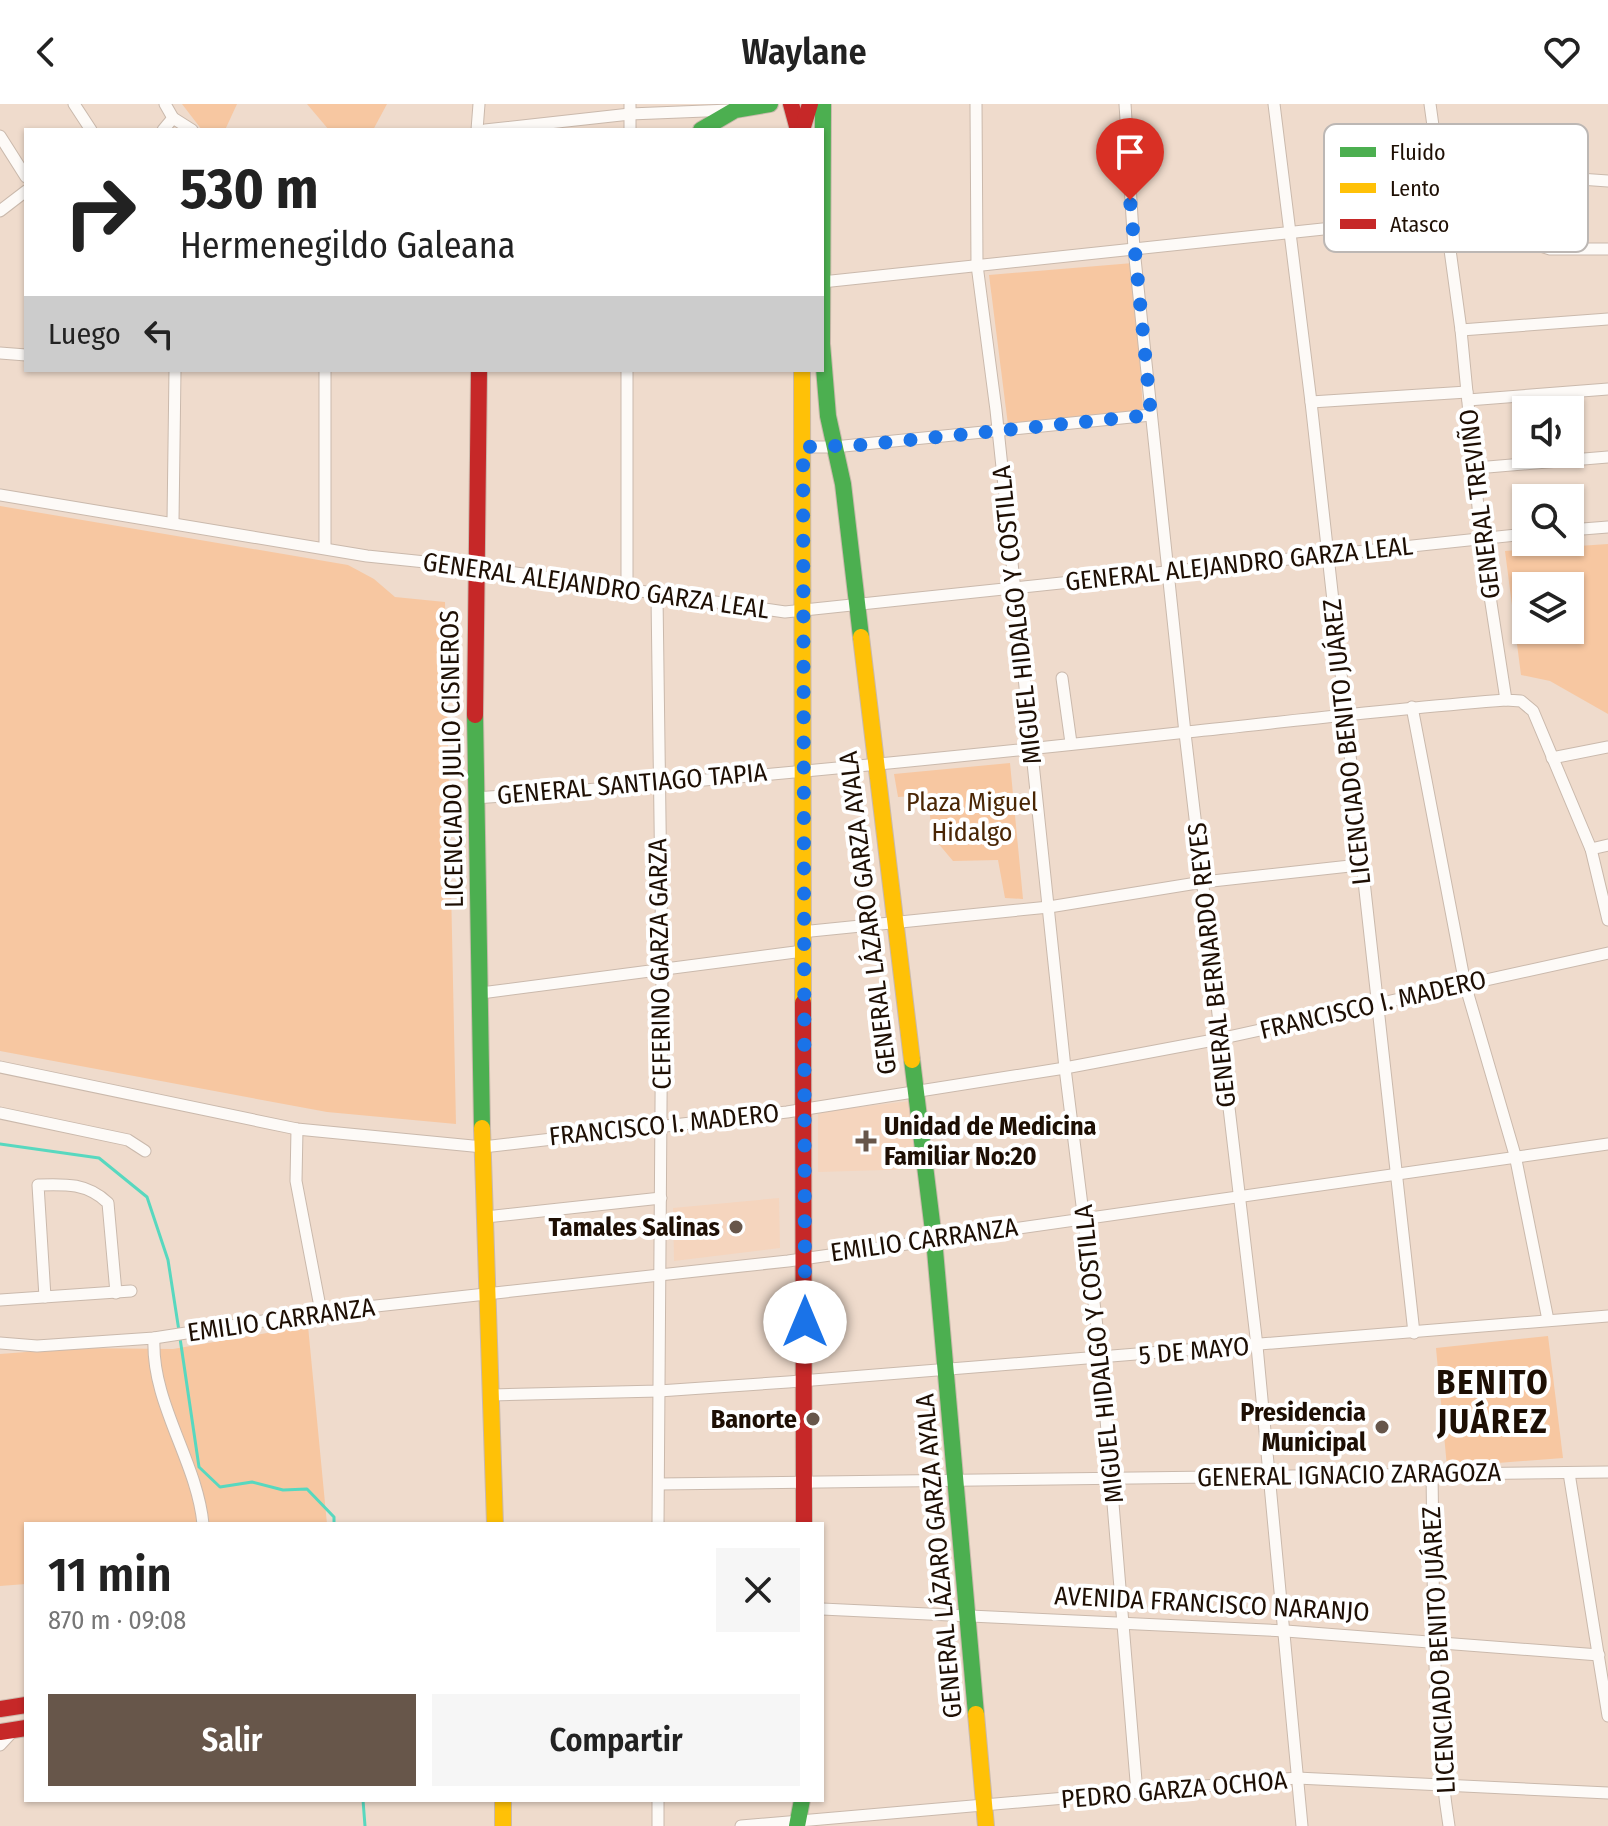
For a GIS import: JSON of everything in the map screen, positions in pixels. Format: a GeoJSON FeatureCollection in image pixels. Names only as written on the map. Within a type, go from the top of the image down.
{"type":"FeatureCollection","features":[{"type":"Feature","properties":{"kind":"street"},"geometry":{"type":"LineString","coordinates":[[74,104],[90,128]]}},
{"type":"Feature","properties":{"kind":"street"},"geometry":{"type":"LineString","coordinates":[[165,104],[173,118],[189,128]]}},
{"type":"Feature","properties":{"kind":"street"},"geometry":{"type":"LineString","coordinates":[[477,128],[479,104]]}},
{"type":"Feature","properties":{"kind":"street"},"geometry":{"type":"LineString","coordinates":[[499,128],[630,109],[735,110],[770,104]]}},
{"type":"Feature","properties":{"kind":"street"},"geometry":{"type":"LineString","coordinates":[[791,104],[799,128]]}},
{"type":"Feature","properties":{"kind":"street"},"geometry":{"type":"LineString","coordinates":[[801,128],[810,104]]}},
{"type":"Feature","properties":{"kind":"street","name":"GENERAL LÁZARO GARZA AYALA"},"geometry":{"type":"LineString","coordinates":[[823,104],[823,128]]}},
{"type":"Feature","properties":{"kind":"street","name":"MIGUEL HIDALGO Y COSTILLA"},"geometry":{"type":"LineString","coordinates":[[976,104],[977,265],[1065,1068],[1101,1359],[1137,1793]]}},
{"type":"Feature","properties":{"kind":"street","name":"GENERAL BERNARDO REYES"},"geometry":{"type":"LineString","coordinates":[[1125,104],[1134,249],[1151,415],[1219,1039],[1257,1346],[1302,1826]]}},
{"type":"Feature","properties":{"kind":"street","name":"LICENCIADO BENITO JUÁREZ"},"geometry":{"type":"LineString","coordinates":[[1274,104],[1311,402],[1359,865],[1398,1176],[1414,1333]]}},
{"type":"Feature","properties":{"kind":"street","name":"GENERAL TREVIÑO"},"geometry":{"type":"LineString","coordinates":[[1430,104],[1433,124]]}},
{"type":"Feature","properties":{"kind":"street"},"geometry":{"type":"LineString","coordinates":[[704,128],[735,110]]}},
{"type":"Feature","properties":{"kind":"street"},"geometry":{"type":"LineString","coordinates":[[165,128],[173,118]]}},
{"type":"Feature","properties":{"kind":"street"},"geometry":{"type":"LineString","coordinates":[[0,136],[24,174]]}},
{"type":"Feature","properties":{"kind":"street"},"geometry":{"type":"LineString","coordinates":[[1588,180],[1608,181]]}},
{"type":"Feature","properties":{"kind":"street"},"geometry":{"type":"LineString","coordinates":[[0,211],[24,193]]}},
{"type":"Feature","properties":{"kind":"street"},"geometry":{"type":"LineString","coordinates":[[824,282],[1324,230]]}},
{"type":"Feature","properties":{"kind":"street","name":"GENERAL TREVIÑO"},"geometry":{"type":"LineString","coordinates":[[1451,252],[1481,538],[1506,700]]}},
{"type":"Feature","properties":{"kind":"street"},"geometry":{"type":"LineString","coordinates":[[1461,330],[1608,319]]}},
{"type":"Feature","properties":{"kind":"street"},"geometry":{"type":"LineString","coordinates":[[0,353],[24,355]]}},
{"type":"Feature","properties":{"kind":"street","name":"GENERAL LÁZARO GARZA AYALA"},"geometry":{"type":"LineString","coordinates":[[824,353],[825,389],[843,484],[934,1239],[986,1826]]}},
{"type":"Feature","properties":{"kind":"street"},"geometry":{"type":"LineString","coordinates":[[173,521],[175,372]]}},
{"type":"Feature","properties":{"kind":"street"},"geometry":{"type":"LineString","coordinates":[[325,372],[325,548]]}},
{"type":"Feature","properties":{"kind":"street","name":"LICENCIADO JULIO CISNEROS"},"geometry":{"type":"LineString","coordinates":[[479,372],[474,567],[475,798],[486,1217],[485,1292],[492,1395],[495,1522]]}},
{"type":"Feature","properties":{"kind":"street"},"geometry":{"type":"LineString","coordinates":[[627,372],[627,590]]}},
{"type":"Feature","properties":{"kind":"street"},"geometry":{"type":"LineString","coordinates":[[802,372],[804,1522]]}},
{"type":"Feature","properties":{"kind":"street"},"geometry":{"type":"LineString","coordinates":[[1311,402],[1608,389]]}},
{"type":"Feature","properties":{"kind":"street"},"geometry":{"type":"LineString","coordinates":[[803,447],[834,447],[1151,415]]}},
{"type":"Feature","properties":{"kind":"street"},"geometry":{"type":"LineString","coordinates":[[1476,468],[1608,457]]}},
{"type":"Feature","properties":{"kind":"street","name":"GENERAL ALEJANDRO GARZA LEAL"},"geometry":{"type":"LineString","coordinates":[[0,495],[173,521],[367,556],[474,567],[657,596],[785,612],[1512,535]]}},
{"type":"Feature","properties":{"kind":"street"},"geometry":{"type":"LineString","coordinates":[[1584,529],[1608,527]]}},
{"type":"Feature","properties":{"kind":"street","name":"CEFERINO GARZA GARZA"},"geometry":{"type":"LineString","coordinates":[[657,596],[657,786],[662,968],[658,1522]]}},
{"type":"Feature","properties":{"kind":"street"},"geometry":{"type":"LineString","coordinates":[[1062,678],[1071,743]]}},
{"type":"Feature","properties":{"kind":"street"},"geometry":{"type":"LineString","coordinates":[[1506,700],[1521,701],[1533,711],[1591,849],[1608,920]]}},
{"type":"Feature","properties":{"kind":"street","name":"GENERAL SANTIAGO TAPIA"},"geometry":{"type":"LineString","coordinates":[[475,798],[657,786],[804,769],[875,766],[1031,746],[1506,700]]}},
{"type":"Feature","properties":{"kind":"street"},"geometry":{"type":"LineString","coordinates":[[1412,707],[1465,984],[1515,1155],[1548,1320]]}},
{"type":"Feature","properties":{"kind":"street"},"geometry":{"type":"LineString","coordinates":[[1552,758],[1608,747]]}},
{"type":"Feature","properties":{"kind":"street"},"geometry":{"type":"LineString","coordinates":[[1591,849],[1607,847]]}},
{"type":"Feature","properties":{"kind":"street"},"geometry":{"type":"LineString","coordinates":[[801,932],[1049,907],[1203,882],[1359,865]]}},
{"type":"Feature","properties":{"kind":"street"},"geometry":{"type":"LineString","coordinates":[[481,993],[803,951]]}},
{"type":"Feature","properties":{"kind":"street","name":"FRANCISCO I. MADERO"},"geometry":{"type":"LineString","coordinates":[[0,1067],[297,1129],[483,1147],[805,1109],[1065,1068],[1219,1039],[1608,953]]}},
{"type":"Feature","properties":{"kind":"street"},"geometry":{"type":"LineString","coordinates":[[0,1113],[128,1140],[145,1151]]}},
{"type":"Feature","properties":{"kind":"street"},"geometry":{"type":"LineString","coordinates":[[297,1129],[296,1181],[321,1312]]}},
{"type":"Feature","properties":{"kind":"street","name":"EMILIO CARRANZA"},"geometry":{"type":"LineString","coordinates":[[0,1343],[37,1346],[154,1338],[321,1312],[805,1258],[1608,1144]]}},
{"type":"Feature","properties":{"kind":"street"},"geometry":{"type":"LineString","coordinates":[[45,1297],[38,1185],[77,1184],[97,1193],[108,1203],[116,1293]]}},
{"type":"Feature","properties":{"kind":"street"},"geometry":{"type":"LineString","coordinates":[[486,1217],[661,1198]]}},
{"type":"Feature","properties":{"kind":"street"},"geometry":{"type":"LineString","coordinates":[[0,1300],[131,1291]]}},
{"type":"Feature","properties":{"kind":"street","name":"5 DE MAYO"},"geometry":{"type":"LineString","coordinates":[[492,1395],[659,1391],[1101,1359],[1608,1316]]}},
{"type":"Feature","properties":{"kind":"street"},"geometry":{"type":"LineString","coordinates":[[154,1338],[153,1358],[200,1496],[203,1522]]}},
{"type":"Feature","properties":{"kind":"street","name":"GENERAL IGNACIO ZARAGOZA"},"geometry":{"type":"LineString","coordinates":[[659,1484],[1608,1472]]}},
{"type":"Feature","properties":{"kind":"street","name":"LICENCIADO BENITO JUÁREZ"},"geometry":{"type":"LineString","coordinates":[[1432,1473],[1434,1641],[1443,1787],[1449,1826]]}},
{"type":"Feature","properties":{"kind":"street"},"geometry":{"type":"LineString","coordinates":[[1569,1473],[1608,1716]]}},
{"type":"Feature","properties":{"kind":"street","name":"AVENIDA FRANCISCO NARANJO"},"geometry":{"type":"LineString","coordinates":[[824,1609],[1286,1631],[1599,1655]]}},
{"type":"Feature","properties":{"kind":"street"},"geometry":{"type":"LineString","coordinates":[[0,1709],[24,1705]]}},
{"type":"Feature","properties":{"kind":"street"},"geometry":{"type":"LineString","coordinates":[[0,1745],[13,1730]]}},
{"type":"Feature","properties":{"kind":"street","name":"PEDRO GARZA OCHOA"},"geometry":{"type":"LineString","coordinates":[[741,1826],[803,1816],[984,1808],[1297,1778],[1608,1793]]}},
{"type":"Feature","properties":{"kind":"street"},"geometry":{"type":"LineString","coordinates":[[503,1802],[503,1826]]}},
{"type":"Feature","properties":{"kind":"street"},"geometry":{"type":"LineString","coordinates":[[658,1802],[658,1826]]}},
{"type":"Feature","properties":{"kind":"shaded area","name":"Unidad de Medicina Familiar No:20"},"geometry":{"type":"Polygon","coordinates":[[[910,1101],[917,1169],[818,1172],[818,1112],[910,1101]]]}},
{"type":"Feature","properties":{"kind":"shaded area"},"geometry":{"type":"Polygon","coordinates":[[[779,1198],[780,1248],[674,1261],[673,1208],[779,1198]]]}},
{"type":"Feature","properties":{"kind":"green space"},"geometry":{"type":"Polygon","coordinates":[[[182,104],[237,104],[226,128],[200,128],[182,104]]]}},
{"type":"Feature","properties":{"kind":"green space"},"geometry":{"type":"Polygon","coordinates":[[[307,104],[387,104],[374,128],[327,128],[307,104]]]}},
{"type":"Feature","properties":{"kind":"green space"},"geometry":{"type":"Polygon","coordinates":[[[1133,263],[1143,410],[1008,425],[989,275],[1133,263]]]}},
{"type":"Feature","properties":{"kind":"green space"},"geometry":{"type":"Polygon","coordinates":[[[0,506],[348,565],[374,579],[395,597],[445,602],[456,1124],[327,1112],[0,1051],[0,506]]]}},
{"type":"Feature","properties":{"kind":"green space"},"geometry":{"type":"Polygon","coordinates":[[[1608,544],[1608,714],[1550,681],[1521,675],[1517,644],[1584,644],[1584,572],[1512,572],[1512,605],[1505,551],[1512,551],[1512,556],[1584,556],[1584,546],[1608,544]]]}},
{"type":"Feature","properties":{"kind":"green space","name":"Plaza Miguel Hidalgo"},"geometry":{"type":"Polygon","coordinates":[[[1010,763],[1023,899],[1005,898],[998,860],[953,861],[932,836],[928,795],[898,797],[894,774],[1010,763]]]}},
{"type":"Feature","properties":{"kind":"green space"},"geometry":{"type":"Polygon","coordinates":[[[308,1326],[327,1522],[24,1522],[24,1584],[0,1586],[0,1354],[78,1348],[173,1349],[308,1326]]]}},
{"type":"Feature","properties":{"kind":"green space"},"geometry":{"type":"Polygon","coordinates":[[[1548,1336],[1563,1458],[1447,1467],[1436,1348],[1548,1336]]]}},
{"type":"Feature","properties":{"kind":"waterway"},"geometry":{"type":"LineString","coordinates":[[0,1144],[99,1158],[147,1197],[168,1260],[179,1331]]}},
{"type":"Feature","properties":{"kind":"waterway"},"geometry":{"type":"LineString","coordinates":[[180,1338],[199,1467],[220,1487],[252,1482],[283,1490],[307,1489],[334,1517],[334,1522]]}},
{"type":"Feature","properties":{"kind":"waterway"},"geometry":{"type":"LineString","coordinates":[[363,1802],[365,1826]]}},
{"type":"Feature","properties":{"kind":"traffic: fast"},"geometry":{"type":"LineString","coordinates":[[704,128],[735,110],[770,104]]}},
{"type":"Feature","properties":{"kind":"traffic: fast"},"geometry":{"type":"LineString","coordinates":[[823,104],[823,128]]}},
{"type":"Feature","properties":{"kind":"traffic: fast"},"geometry":{"type":"LineString","coordinates":[[824,368],[828,416],[843,484],[861,637]]}},
{"type":"Feature","properties":{"kind":"traffic: fast"},"geometry":{"type":"LineString","coordinates":[[475,715],[482,1128]]}},
{"type":"Feature","properties":{"kind":"traffic: fast"},"geometry":{"type":"LineString","coordinates":[[912,1060],[934,1239],[976,1714]]}},
{"type":"Feature","properties":{"kind":"traffic: fast"},"geometry":{"type":"LineString","coordinates":[[797,1826],[802,1802]]}},
{"type":"Feature","properties":{"kind":"traffic: slow"},"geometry":{"type":"LineString","coordinates":[[802,372],[803,1003]]}},
{"type":"Feature","properties":{"kind":"traffic: slow"},"geometry":{"type":"LineString","coordinates":[[861,637],[912,1060]]}},
{"type":"Feature","properties":{"kind":"traffic: slow"},"geometry":{"type":"LineString","coordinates":[[482,1128],[495,1522]]}},
{"type":"Feature","properties":{"kind":"traffic: slow"},"geometry":{"type":"LineString","coordinates":[[976,1714],[986,1826]]}},
{"type":"Feature","properties":{"kind":"traffic: slow"},"geometry":{"type":"LineString","coordinates":[[503,1802],[503,1826]]}},
{"type":"Feature","properties":{"kind":"traffic: jam"},"geometry":{"type":"LineString","coordinates":[[791,104],[797,128]]}},
{"type":"Feature","properties":{"kind":"traffic: jam"},"geometry":{"type":"LineString","coordinates":[[803,128],[810,104]]}},
{"type":"Feature","properties":{"kind":"traffic: jam"},"geometry":{"type":"LineString","coordinates":[[475,715],[479,372]]}},
{"type":"Feature","properties":{"kind":"traffic: jam"},"geometry":{"type":"LineString","coordinates":[[803,1003],[804,1522]]}},
{"type":"Feature","properties":{"kind":"traffic: jam"},"geometry":{"type":"LineString","coordinates":[[0,1709],[24,1705]]}},
{"type":"Feature","properties":{"kind":"traffic: jam"},"geometry":{"type":"LineString","coordinates":[[0,1732],[24,1728]]}},
{"type":"Feature","properties":{"kind":"place","name":"Unidad de Medicina Familiar No:20"},"geometry":{"type":"Point","coordinates":[866,1141]}},
{"type":"Feature","properties":{"kind":"place","name":"Tamales Salinas"},"geometry":{"type":"Point","coordinates":[736,1227]}},
{"type":"Feature","properties":{"kind":"place","name":"Banorte"},"geometry":{"type":"Point","coordinates":[813,1419]}},
{"type":"Feature","properties":{"kind":"place","name":"Presidencia Municipal"},"geometry":{"type":"Point","coordinates":[1382,1427]}},
{"type":"Feature","properties":{"kind":"district","name":"BENITO JUÁREZ"},"geometry":{"type":"Point","coordinates":[1493,1402]}},
{"type":"Feature","properties":{"kind":"route"},"geometry":{"type":"LineString","coordinates":[[805,1322],[801,932],[803,447],[861,445],[1151,415],[1130,200]]}}]}
